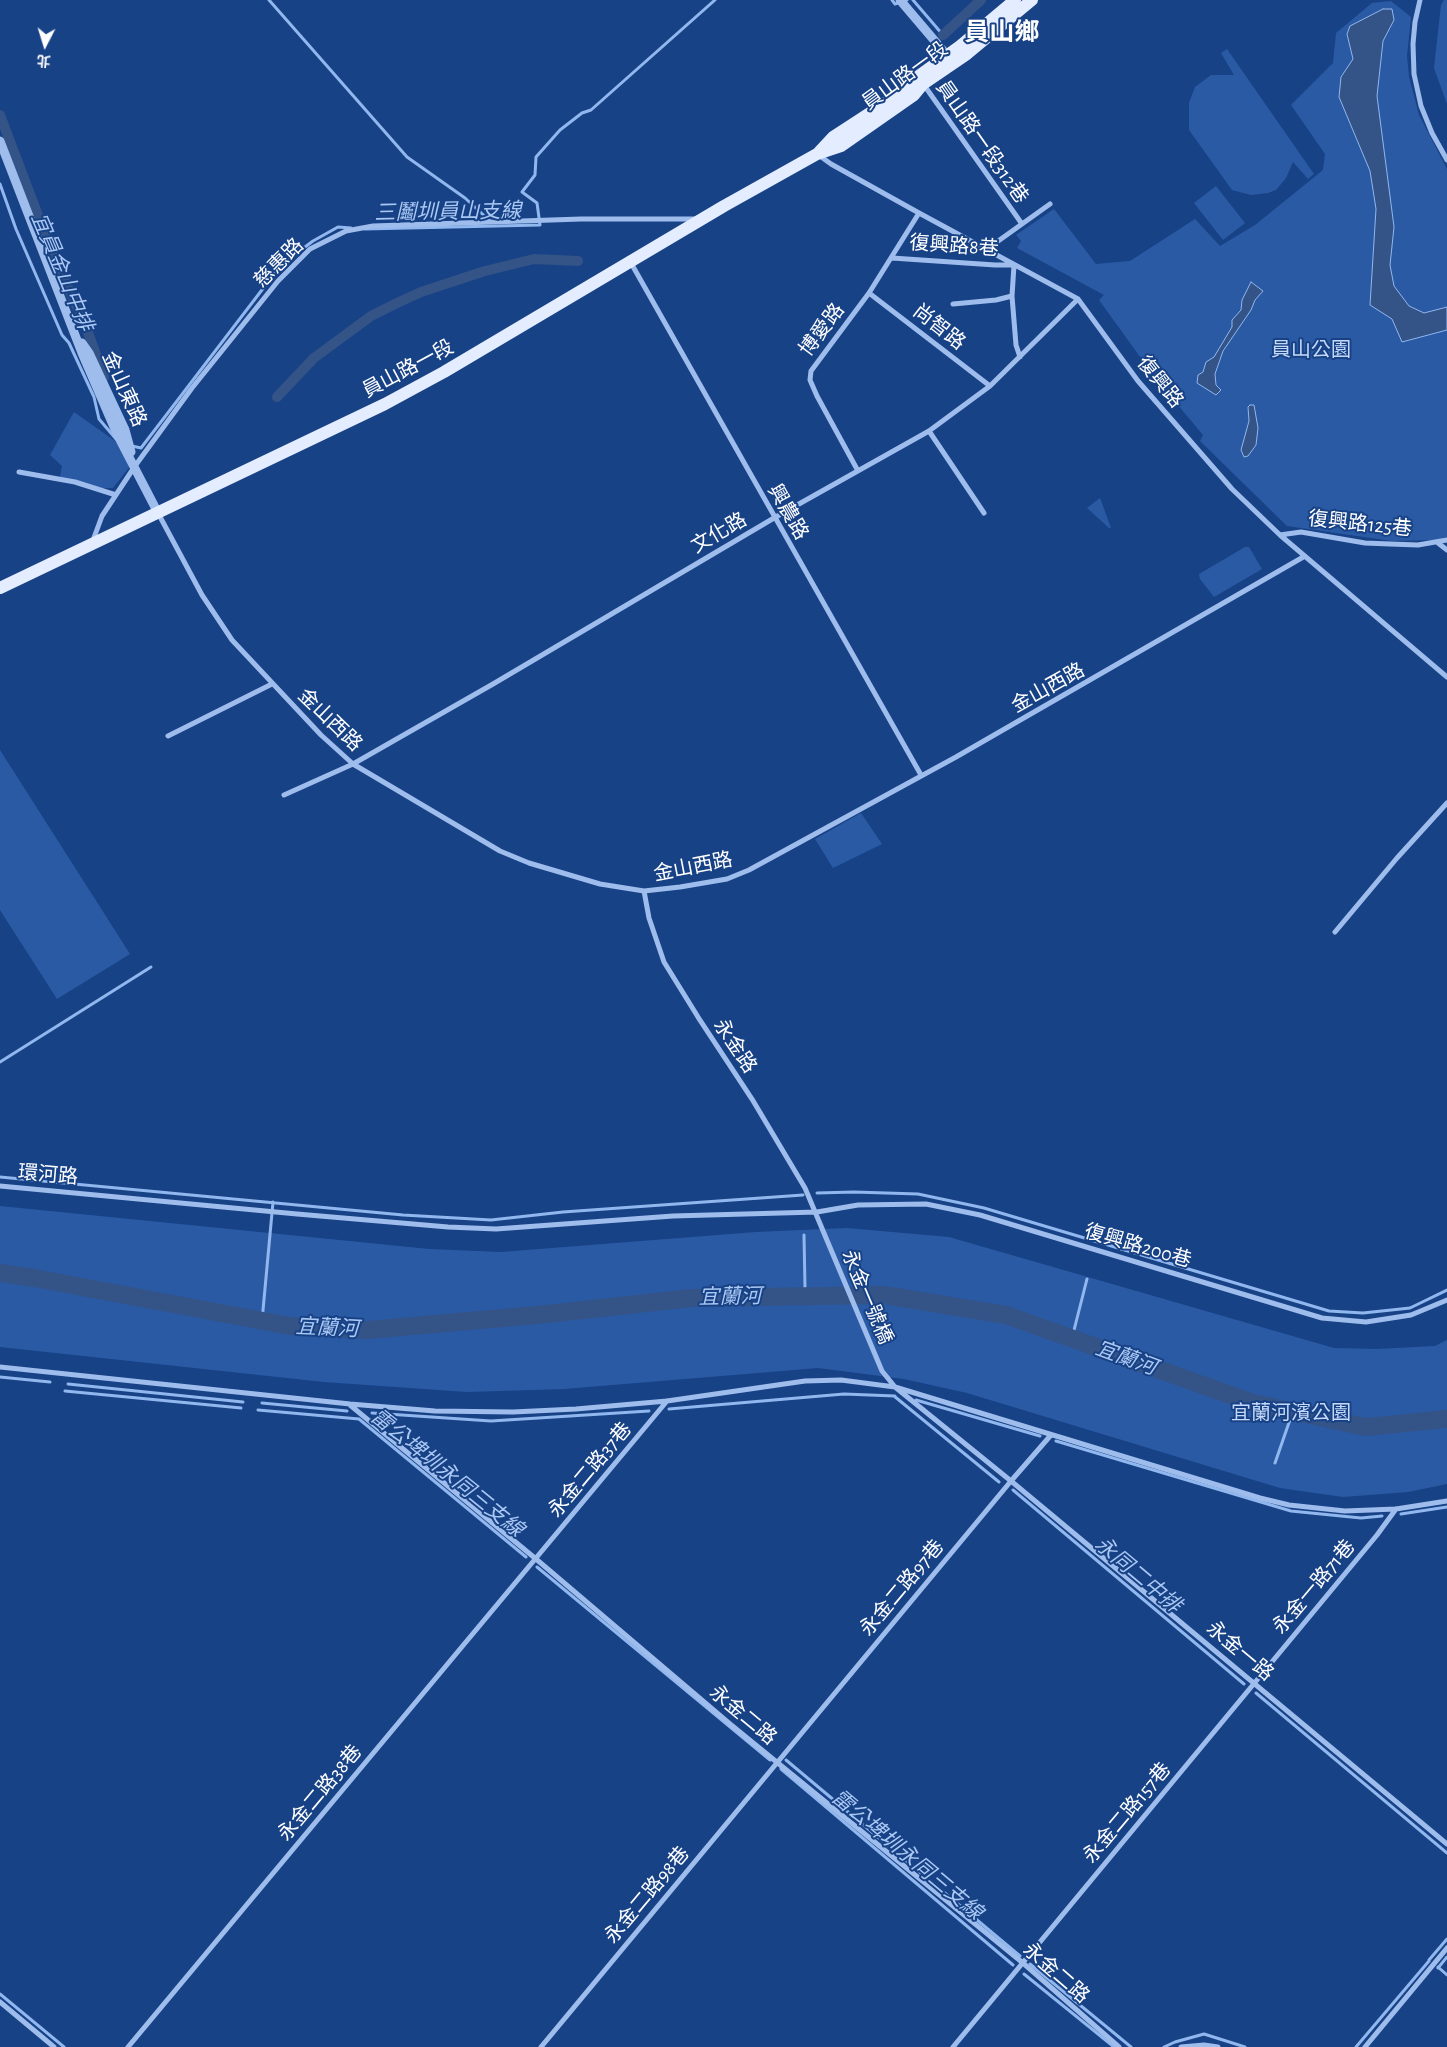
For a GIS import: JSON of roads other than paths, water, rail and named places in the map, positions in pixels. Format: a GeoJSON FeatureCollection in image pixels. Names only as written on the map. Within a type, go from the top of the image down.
{"type":"FeatureCollection","features":[{"type":"Feature","properties":{"kind":"main road","name":"員山路一段"},"geometry":{"type":"LineString","coordinates":[[951,60],[1015,0]]}},
{"type":"Feature","properties":{"kind":"main road","name":"員山路一段"},"geometry":{"type":"LineString","coordinates":[[0,588],[385,404],[444,372],[702,219],[817,154],[840,146],[914,95],[920,81],[1032,0]]}},
{"type":"Feature","properties":{"kind":"street"},"geometry":{"type":"LineString","coordinates":[[900,0],[951,60]]}},
{"type":"Feature","properties":{"kind":"street"},"geometry":{"type":"LineString","coordinates":[[1420,0],[1414,22],[1412,44],[1414,74],[1422,106],[1432,133],[1447,160]]}},
{"type":"Feature","properties":{"kind":"street","name":"員山路一段312巷"},"geometry":{"type":"LineString","coordinates":[[920,81],[1022,224]]}},
{"type":"Feature","properties":{"kind":"street","name":"金山東路"},"geometry":{"type":"LineString","coordinates":[[0,141],[73,330],[117,434],[158,513]]}},
{"type":"Feature","properties":{"kind":"street","name":"復興路"},"geometry":{"type":"LineString","coordinates":[[817,154],[831,164],[919,213],[1078,299],[1138,381],[1232,489],[1280,535],[1447,677]]}},
{"type":"Feature","properties":{"kind":"street"},"geometry":{"type":"LineString","coordinates":[[987,249],[1050,204]]}},
{"type":"Feature","properties":{"kind":"street","name":"博愛路"},"geometry":{"type":"LineString","coordinates":[[858,471],[817,396],[810,380],[810,371],[869,293],[919,213]]}},
{"type":"Feature","properties":{"kind":"street","name":"慈惠路"},"geometry":{"type":"LineString","coordinates":[[91,545],[102,516],[135,466],[192,388],[278,281],[310,249],[346,231],[373,226],[581,219],[702,219]]}},
{"type":"Feature","properties":{"kind":"street","name":"復興路8巷"},"geometry":{"type":"LineString","coordinates":[[892,258],[1014,265]]}},
{"type":"Feature","properties":{"kind":"street","name":"興農路"},"geometry":{"type":"LineString","coordinates":[[630,263],[922,775]]}},
{"type":"Feature","properties":{"kind":"street"},"geometry":{"type":"LineString","coordinates":[[1014,265],[1012,296],[1016,345],[1020,358]]}},
{"type":"Feature","properties":{"kind":"street","name":"尚智路"},"geometry":{"type":"LineString","coordinates":[[869,293],[990,386]]}},
{"type":"Feature","properties":{"kind":"street"},"geometry":{"type":"LineString","coordinates":[[953,304],[996,300],[1012,296]]}},
{"type":"Feature","properties":{"kind":"street","name":"文化路"},"geometry":{"type":"LineString","coordinates":[[284,796],[353,764],[493,684],[774,518],[929,431],[990,386],[1078,299]]}},
{"type":"Feature","properties":{"kind":"street"},"geometry":{"type":"LineString","coordinates":[[929,431],[984,513]]}},
{"type":"Feature","properties":{"kind":"street"},"geometry":{"type":"LineString","coordinates":[[19,472],[75,482],[116,495]]}},
{"type":"Feature","properties":{"kind":"street","name":"金山西路"},"geometry":{"type":"LineString","coordinates":[[158,513],[202,596],[232,640],[321,735],[353,764],[500,852],[529,863],[600,884],[644,891],[680,887],[727,878],[750,870],[1114,668],[1306,556]]}},
{"type":"Feature","properties":{"kind":"street","name":"復興路125巷"},"geometry":{"type":"LineString","coordinates":[[1280,535],[1302,532],[1365,543],[1418,545],[1447,540]]}},
{"type":"Feature","properties":{"kind":"street"},"geometry":{"type":"LineString","coordinates":[[1438,543],[1447,550]]}},
{"type":"Feature","properties":{"kind":"street"},"geometry":{"type":"LineString","coordinates":[[168,736],[272,684]]}},
{"type":"Feature","properties":{"kind":"street"},"geometry":{"type":"LineString","coordinates":[[1335,932],[1447,803]]}},
{"type":"Feature","properties":{"kind":"street","name":"永金路"},"geometry":{"type":"LineString","coordinates":[[644,891],[649,918],[664,962],[774,1135],[805,1188],[817,1212],[825,1235]]}},
{"type":"Feature","properties":{"kind":"street","name":"環河路"},"geometry":{"type":"LineString","coordinates":[[0,1186],[439,1226],[496,1229],[673,1216],[817,1212]]}},
{"type":"Feature","properties":{"kind":"street","name":"復興路200巷"},"geometry":{"type":"LineString","coordinates":[[817,1212],[858,1205],[926,1204],[980,1215],[1322,1318],[1366,1322],[1411,1315],[1447,1300]]}},
{"type":"Feature","properties":{"kind":"street","name":"永金一號橋"},"geometry":{"type":"LineString","coordinates":[[825,1235],[882,1371],[896,1387]]}},
{"type":"Feature","properties":{"kind":"street"},"geometry":{"type":"LineString","coordinates":[[0,1367],[350,1404],[435,1411],[513,1412],[667,1401],[805,1381],[841,1380],[896,1387],[1260,1498],[1289,1505],[1345,1511],[1396,1510],[1447,1501]]}},
{"type":"Feature","properties":{"kind":"street","name":"永金一路"},"geometry":{"type":"LineString","coordinates":[[896,1387],[1447,1844]]}},
{"type":"Feature","properties":{"kind":"street","name":"永金二路37巷"},"geometry":{"type":"LineString","coordinates":[[536,1559],[667,1401]]}},
{"type":"Feature","properties":{"kind":"street","name":"永金二路"},"geometry":{"type":"LineString","coordinates":[[350,1404],[777,1762],[1023,1963],[1119,2047]]}},
{"type":"Feature","properties":{"kind":"street","name":"永金二路97巷"},"geometry":{"type":"LineString","coordinates":[[777,1762],[1051,1435]]}},
{"type":"Feature","properties":{"kind":"street","name":"永金一路71巷"},"geometry":{"type":"LineString","coordinates":[[1254,1683],[1396,1510]]}},
{"type":"Feature","properties":{"kind":"street","name":"永金二路38巷"},"geometry":{"type":"LineString","coordinates":[[128,2047],[536,1559]]}},
{"type":"Feature","properties":{"kind":"street","name":"永金二路157巷"},"geometry":{"type":"LineString","coordinates":[[953,2047],[1254,1683]]}},
{"type":"Feature","properties":{"kind":"street","name":"永金二路98巷"},"geometry":{"type":"LineString","coordinates":[[541,2047],[777,1762]]}},
{"type":"Feature","properties":{"kind":"street"},"geometry":{"type":"LineString","coordinates":[[1365,2047],[1447,1948]]}},
{"type":"Feature","properties":{"kind":"street"},"geometry":{"type":"LineString","coordinates":[[0,2002],[54,2047]]}},
{"type":"Feature","properties":{"kind":"street"},"geometry":{"type":"LineString","coordinates":[[1181,2047],[1204,2045],[1218,2047]]}},
{"type":"Feature","properties":{"kind":"waterway"},"geometry":{"type":"LineString","coordinates":[[269,0],[407,157],[465,198],[491,222]]}},
{"type":"Feature","properties":{"kind":"waterway","name":"三鬮圳員山支線"},"geometry":{"type":"LineString","coordinates":[[365,229],[540,225],[537,203],[522,192],[535,175],[536,157],[560,130],[582,113],[591,110],[715,0]]}},
{"type":"Feature","properties":{"kind":"waterway","name":"三鬮圳員山支線"},"geometry":{"type":"LineString","coordinates":[[892,0],[895,4],[907,0]]}},
{"type":"Feature","properties":{"kind":"waterway"},"geometry":{"type":"LineString","coordinates":[[913,0],[943,35]]}},
{"type":"Feature","properties":{"kind":"waterway"},"geometry":{"type":"LineString","coordinates":[[943,35],[981,0]]}},
{"type":"Feature","properties":{"kind":"waterway","name":"宜員金山中排"},"geometry":{"type":"LineString","coordinates":[[0,115],[53,255],[86,327],[104,377]]}},
{"type":"Feature","properties":{"kind":"waterway"},"geometry":{"type":"LineString","coordinates":[[0,184],[16,229],[62,335],[69,343],[94,397],[99,419],[116,439]]}},
{"type":"Feature","properties":{"kind":"waterway","name":"三鬮圳員山支線"},"geometry":{"type":"LineString","coordinates":[[132,446],[141,448],[281,265],[313,241],[338,227],[351,228]]}},
{"type":"Feature","properties":{"kind":"waterway"},"geometry":{"type":"LineString","coordinates":[[277,397],[314,358],[371,316],[421,292],[485,271],[534,259],[578,261]]}},
{"type":"Feature","properties":{"kind":"waterway"},"geometry":{"type":"LineString","coordinates":[[0,1062],[151,967]]}},
{"type":"Feature","properties":{"kind":"waterway"},"geometry":{"type":"LineString","coordinates":[[0,1177],[403,1215],[491,1220],[563,1212],[803,1195]]}},
{"type":"Feature","properties":{"kind":"waterway"},"geometry":{"type":"LineString","coordinates":[[817,1193],[918,1194],[984,1208],[1329,1311],[1363,1313],[1410,1308],[1447,1290]]}},
{"type":"Feature","properties":{"kind":"waterway"},"geometry":{"type":"LineString","coordinates":[[262,1321],[273,1202]]}},
{"type":"Feature","properties":{"kind":"waterway"},"geometry":{"type":"LineString","coordinates":[[804,1235],[805,1288]]}},
{"type":"Feature","properties":{"kind":"waterway","name":"宜蘭河"},"geometry":{"type":"LineString","coordinates":[[0,1273],[290,1326],[367,1330],[537,1315],[692,1298],[884,1295],[1006,1315],[1253,1403],[1366,1427],[1447,1419]]}},
{"type":"Feature","properties":{"kind":"waterway"},"geometry":{"type":"LineString","coordinates":[[1072,1338],[1087,1279]]}},
{"type":"Feature","properties":{"kind":"waterway"},"geometry":{"type":"LineString","coordinates":[[0,1377],[50,1382]]}},
{"type":"Feature","properties":{"kind":"waterway"},"geometry":{"type":"LineString","coordinates":[[68,1384],[243,1402]]}},
{"type":"Feature","properties":{"kind":"waterway","name":"雷公埤圳永同三支線"},"geometry":{"type":"LineString","coordinates":[[65,1391],[241,1408]]}},
{"type":"Feature","properties":{"kind":"waterway"},"geometry":{"type":"LineString","coordinates":[[669,1409],[844,1394],[895,1396]]}},
{"type":"Feature","properties":{"kind":"waterway","name":"永同二中排"},"geometry":{"type":"LineString","coordinates":[[894,1396],[999,1482]]}},
{"type":"Feature","properties":{"kind":"waterway"},"geometry":{"type":"LineString","coordinates":[[916,1400],[1040,1436]]}},
{"type":"Feature","properties":{"kind":"waterway"},"geometry":{"type":"LineString","coordinates":[[262,1403],[347,1411]]}},
{"type":"Feature","properties":{"kind":"waterway","name":"雷公埤圳永同三支線"},"geometry":{"type":"LineString","coordinates":[[258,1410],[359,1419],[526,1557]]}},
{"type":"Feature","properties":{"kind":"waterway"},"geometry":{"type":"LineString","coordinates":[[372,1413],[491,1421],[649,1411]]}},
{"type":"Feature","properties":{"kind":"waterway"},"geometry":{"type":"LineString","coordinates":[[1275,1463],[1293,1411]]}},
{"type":"Feature","properties":{"kind":"waterway"},"geometry":{"type":"LineString","coordinates":[[1056,1441],[1291,1511],[1361,1518],[1382,1516]]}},
{"type":"Feature","properties":{"kind":"waterway","name":"永同二中排"},"geometry":{"type":"LineString","coordinates":[[1013,1490],[1244,1684]]}},
{"type":"Feature","properties":{"kind":"waterway"},"geometry":{"type":"LineString","coordinates":[[1401,1514],[1447,1507]]}},
{"type":"Feature","properties":{"kind":"waterway","name":"雷公埤圳永同三支線"},"geometry":{"type":"LineString","coordinates":[[537,1567],[770,1760]]}},
{"type":"Feature","properties":{"kind":"waterway","name":"永同二中排"},"geometry":{"type":"LineString","coordinates":[[1256,1693],[1447,1853]]}},
{"type":"Feature","properties":{"kind":"waterway"},"geometry":{"type":"LineString","coordinates":[[786,1760],[1020,1956]]}},
{"type":"Feature","properties":{"kind":"waterway","name":"雷公埤圳永同三支線"},"geometry":{"type":"LineString","coordinates":[[781,1769],[1013,1965]]}},
{"type":"Feature","properties":{"kind":"waterway","name":"永同二中排"},"geometry":{"type":"LineString","coordinates":[[1429,1960],[1447,1939]]}},
{"type":"Feature","properties":{"kind":"waterway"},"geometry":{"type":"LineString","coordinates":[[1438,1968],[1447,1957]]}},
{"type":"Feature","properties":{"kind":"waterway"},"geometry":{"type":"LineString","coordinates":[[1356,2047],[1429,1961]]}},
{"type":"Feature","properties":{"kind":"waterway"},"geometry":{"type":"LineString","coordinates":[[1030,1964],[1131,2047]]}},
{"type":"Feature","properties":{"kind":"waterway","name":"永同二中排"},"geometry":{"type":"LineString","coordinates":[[1438,1967],[1447,1975]]}},
{"type":"Feature","properties":{"kind":"waterway","name":"雷公埤圳永同三支線"},"geometry":{"type":"LineString","coordinates":[[1024,1974],[1114,2047]]}},
{"type":"Feature","properties":{"kind":"waterway"},"geometry":{"type":"LineString","coordinates":[[0,1994],[64,2047]]}},
{"type":"Feature","properties":{"kind":"waterway"},"geometry":{"type":"LineString","coordinates":[[1164,2047],[1204,2034],[1245,2047]]}},
{"type":"Feature","properties":{"kind":"district","name":"員山鄉"},"geometry":{"type":"Point","coordinates":[1002,32]}},
{"type":"Feature","properties":{"kind":"park label","name":"員山公園"},"geometry":{"type":"Point","coordinates":[1311,350]}},
{"type":"Feature","properties":{"kind":"park label","name":"宜蘭河濱公園"},"geometry":{"type":"Point","coordinates":[1291,1413]}}]}
